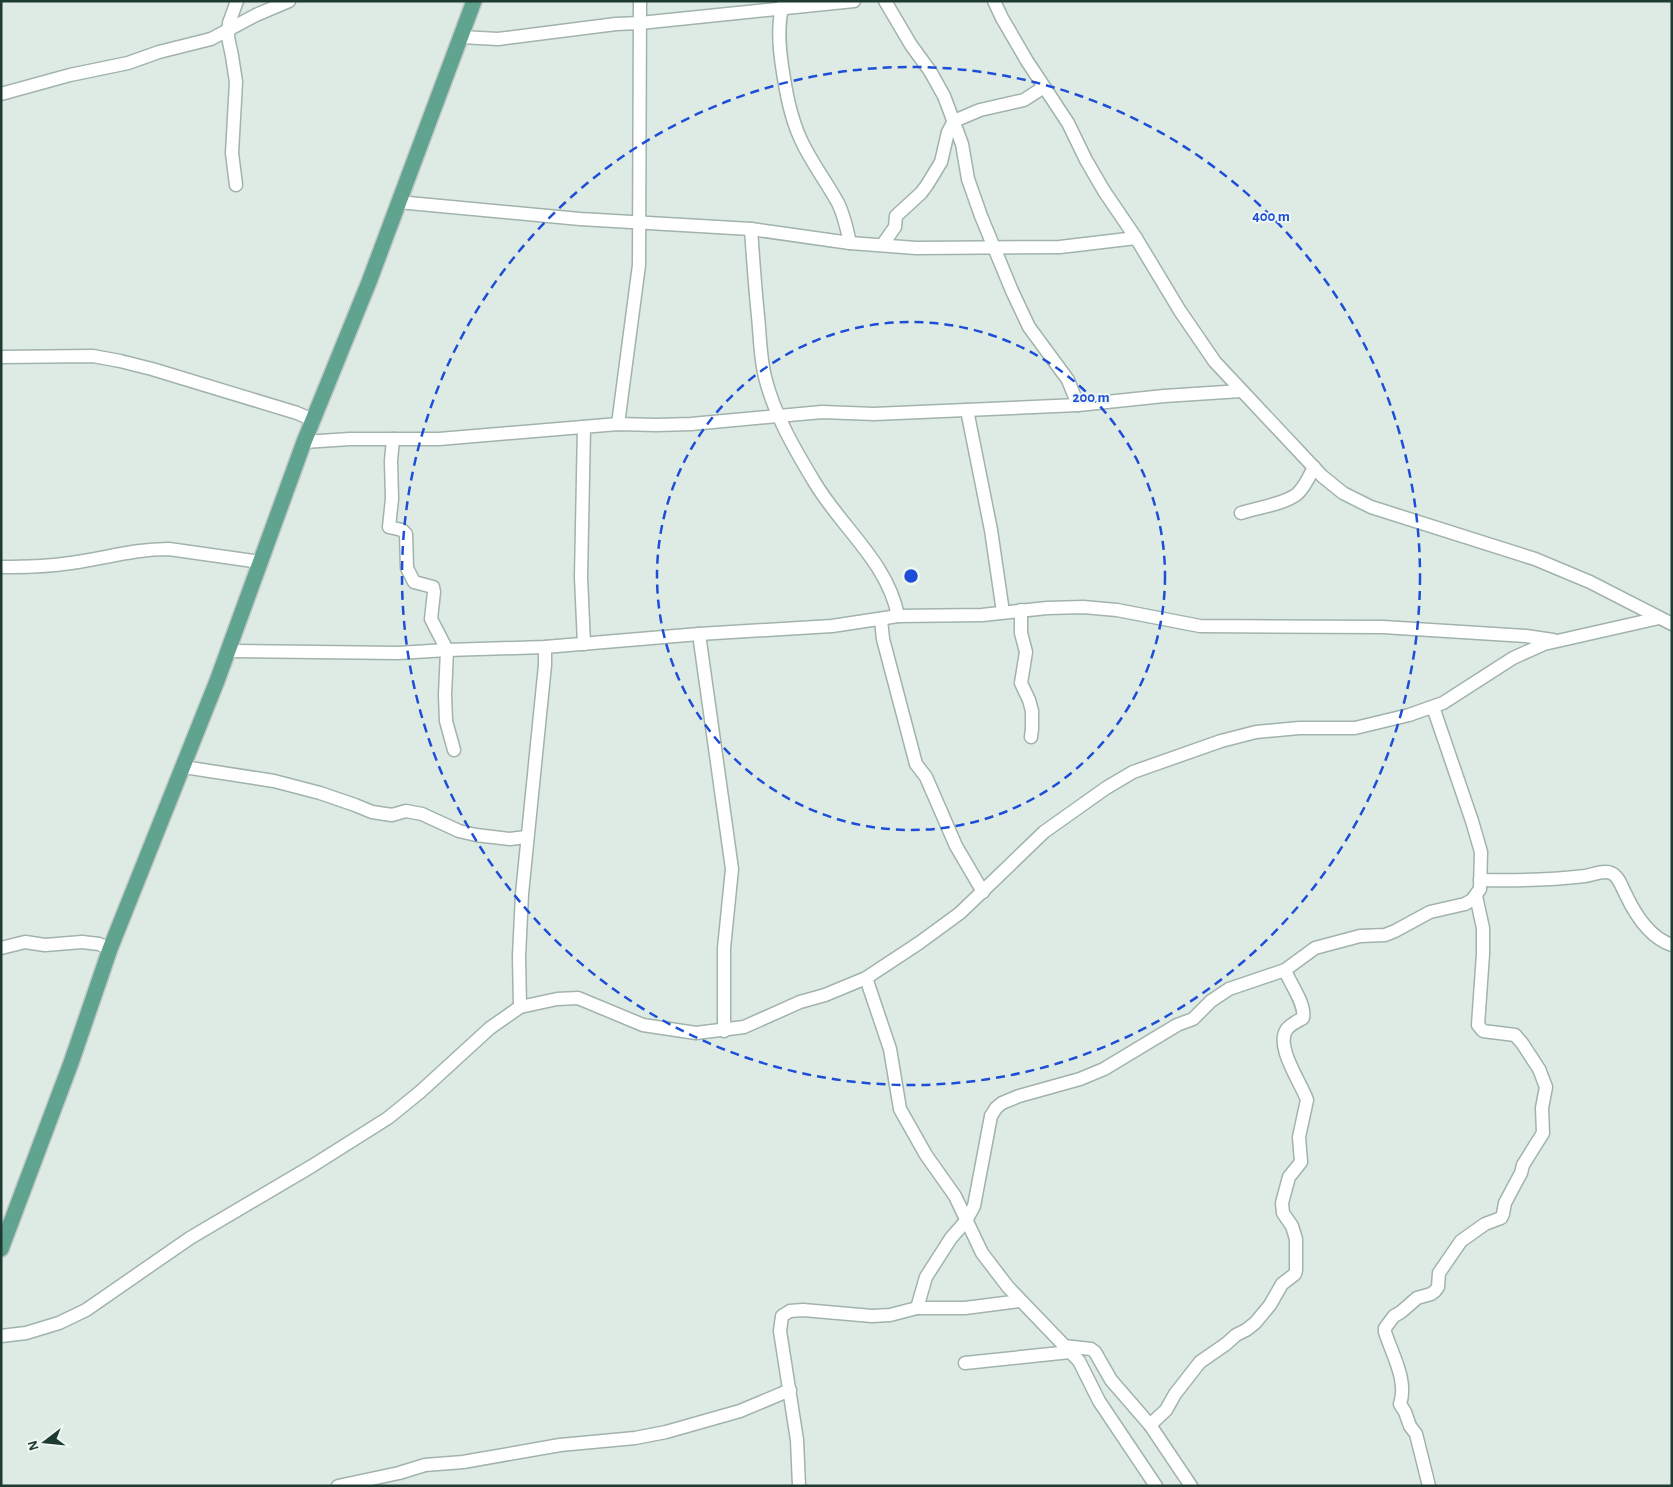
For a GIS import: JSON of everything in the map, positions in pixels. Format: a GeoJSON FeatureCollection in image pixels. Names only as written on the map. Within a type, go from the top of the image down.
{"type":"FeatureCollection","features":[{"type":"Feature","properties":{"kind":"main road"},"geometry":{"type":"LineString","coordinates":[[1,1249],[71,1063],[110,949],[184,766],[304,442],[369,282],[474,1]]}},
{"type":"Feature","properties":{"kind":"street"},"geometry":{"type":"LineString","coordinates":[[236,184],[232,153],[236,82],[228,31],[237,1]]}},
{"type":"Feature","properties":{"kind":"street"},"geometry":{"type":"LineString","coordinates":[[1,94],[70,75],[128,63],[159,52],[212,39],[256,15],[289,1]]}},
{"type":"Feature","properties":{"kind":"street"},"geometry":{"type":"LineString","coordinates":[[618,424],[639,265],[640,1]]}},
{"type":"Feature","properties":{"kind":"street"},"geometry":{"type":"LineString","coordinates":[[461,37],[498,39],[783,5],[854,1]]}},
{"type":"Feature","properties":{"kind":"street"},"geometry":{"type":"LineString","coordinates":[[885,1],[944,96],[965,153],[968,179],[1012,291],[1029,327],[1068,380],[1078,406]]}},
{"type":"Feature","properties":{"kind":"street"},"geometry":{"type":"LineString","coordinates":[[994,1],[1007,27],[1068,123],[1104,191],[1136,238],[1166,290],[1215,362],[1322,476],[1343,492],[1372,507],[1404,519],[1468,536],[1536,559],[1590,582],[1672,624]]}},
{"type":"Feature","properties":{"kind":"street"},"geometry":{"type":"LineString","coordinates":[[783,5],[779,35],[789,107],[801,141],[844,216],[850,243]]}},
{"type":"Feature","properties":{"kind":"street"},"geometry":{"type":"LineString","coordinates":[[883,244],[895,226],[896,216],[921,193],[941,162],[948,132],[954,121],[980,110],[1024,100],[1044,87]]}},
{"type":"Feature","properties":{"kind":"street"},"geometry":{"type":"LineString","coordinates":[[398,202],[580,219],[751,229],[850,243],[916,248],[1060,246],[1136,238]]}},
{"type":"Feature","properties":{"kind":"street"},"geometry":{"type":"LineString","coordinates":[[751,229],[761,349],[765,376],[778,416],[820,490],[882,573],[890,588],[898,616]]}},
{"type":"Feature","properties":{"kind":"street"},"geometry":{"type":"LineString","coordinates":[[1,357],[94,356],[120,361],[297,413],[314,420]]}},
{"type":"Feature","properties":{"kind":"street"},"geometry":{"type":"LineString","coordinates":[[304,442],[439,439],[618,424],[691,424],[822,412],[874,414],[1078,406],[1164,396],[1241,391]]}},
{"type":"Feature","properties":{"kind":"street"},"geometry":{"type":"LineString","coordinates":[[967,410],[991,530],[1003,612]]}},
{"type":"Feature","properties":{"kind":"street"},"geometry":{"type":"LineString","coordinates":[[584,427],[581,577],[584,644]]}},
{"type":"Feature","properties":{"kind":"street"},"geometry":{"type":"LineString","coordinates":[[392,439],[389,527],[402,530],[406,534],[407,568],[414,582],[433,587],[430,619],[447,650],[446,721],[454,750]]}},
{"type":"Feature","properties":{"kind":"street"},"geometry":{"type":"LineString","coordinates":[[1241,513],[1290,499],[1306,484],[1314,467]]}},
{"type":"Feature","properties":{"kind":"street"},"geometry":{"type":"LineString","coordinates":[[1,567],[64,564],[121,553],[158,549],[260,562]]}},
{"type":"Feature","properties":{"kind":"street"},"geometry":{"type":"LineString","coordinates":[[228,650],[398,653],[544,647],[699,634],[832,626],[898,616],[982,615],[1021,610],[1083,608],[1124,611],[1200,626],[1383,627],[1526,636],[1557,641]]}},
{"type":"Feature","properties":{"kind":"street"},"geometry":{"type":"LineString","coordinates":[[1021,610],[1021,633],[1026,652],[1022,683],[1032,711],[1031,736]]}},
{"type":"Feature","properties":{"kind":"street"},"geometry":{"type":"LineString","coordinates":[[1,1336],[26,1333],[59,1322],[86,1310],[190,1238],[312,1166],[388,1118],[420,1092],[490,1028],[520,1007],[557,999],[578,998],[643,1025],[696,1032],[724,1031],[744,1027],[800,1002],[825,995],[866,978],[941,929],[983,892],[1044,832],[1112,784],[1133,772],[1221,741],[1256,732],[1299,728],[1355,728],[1409,715],[1433,707],[1462,692],[1513,658],[1544,644],[1659,618]]}},
{"type":"Feature","properties":{"kind":"street"},"geometry":{"type":"LineString","coordinates":[[881,620],[883,639],[916,764],[926,777],[956,846],[983,892]]}},
{"type":"Feature","properties":{"kind":"street"},"geometry":{"type":"LineString","coordinates":[[699,634],[732,869],[724,948],[724,1031]]}},
{"type":"Feature","properties":{"kind":"street"},"geometry":{"type":"LineString","coordinates":[[520,1007],[519,956],[526,837],[533,791],[545,665],[544,647]]}},
{"type":"Feature","properties":{"kind":"street"},"geometry":{"type":"LineString","coordinates":[[917,1308],[926,1278],[951,1238],[966,1221],[974,1206],[992,1116],[996,1108],[1002,1103],[1104,1070],[1178,1024],[1193,1019],[1210,1001],[1229,989],[1285,970],[1315,948],[1354,937],[1385,935],[1430,912],[1465,904],[1476,896],[1480,889],[1481,852],[1433,707]]}},
{"type":"Feature","properties":{"kind":"street"},"geometry":{"type":"LineString","coordinates":[[184,766],[274,781],[320,793],[372,812],[392,815],[406,812],[422,814],[459,831],[476,835],[510,839],[526,837]]}},
{"type":"Feature","properties":{"kind":"street"},"geometry":{"type":"LineString","coordinates":[[1480,880],[1505,881],[1570,878],[1604,872],[1611,873],[1617,878],[1642,922],[1658,938],[1672,945]]}},
{"type":"Feature","properties":{"kind":"street"},"geometry":{"type":"LineString","coordinates":[[1429,1486],[1424,1470],[1423,1457],[1419,1449],[1419,1442],[1400,1404],[1403,1391],[1385,1328],[1394,1316],[1417,1298],[1431,1294],[1438,1287],[1439,1272],[1461,1241],[1485,1224],[1501,1218],[1505,1203],[1521,1173],[1522,1165],[1539,1141],[1543,1130],[1542,1108],[1546,1086],[1539,1069],[1522,1043],[1514,1035],[1483,1031],[1478,1025],[1483,928],[1476,896]]}},
{"type":"Feature","properties":{"kind":"street"},"geometry":{"type":"LineString","coordinates":[[1,948],[24,942],[45,945],[82,942],[99,944],[110,949]]}},
{"type":"Feature","properties":{"kind":"street"},"geometry":{"type":"LineString","coordinates":[[1150,1425],[1166,1410],[1175,1394],[1200,1362],[1255,1323],[1270,1305],[1282,1284],[1296,1270],[1296,1234],[1284,1216],[1282,1203],[1289,1177],[1302,1162],[1299,1136],[1307,1100],[1296,1080],[1283,1042],[1287,1029],[1303,1018],[1304,1007],[1292,987],[1285,970]]}},
{"type":"Feature","properties":{"kind":"street"},"geometry":{"type":"LineString","coordinates":[[866,978],[890,1049],[900,1109],[926,1155],[955,1196],[982,1253],[1020,1301],[1079,1361],[1099,1401],[1156,1486]]}},
{"type":"Feature","properties":{"kind":"street"},"geometry":{"type":"LineString","coordinates":[[799,1486],[797,1440],[780,1331],[782,1316],[790,1311],[803,1310],[872,1316],[890,1315],[917,1308],[966,1308],[1020,1301]]}},
{"type":"Feature","properties":{"kind":"street"},"geometry":{"type":"LineString","coordinates":[[965,1363],[1067,1349],[1091,1349],[1111,1380],[1150,1425],[1191,1486]]}},
{"type":"Feature","properties":{"kind":"street"},"geometry":{"type":"LineString","coordinates":[[338,1486],[425,1465],[463,1462],[560,1445],[635,1438],[666,1432],[748,1408],[790,1390]]}}]}
